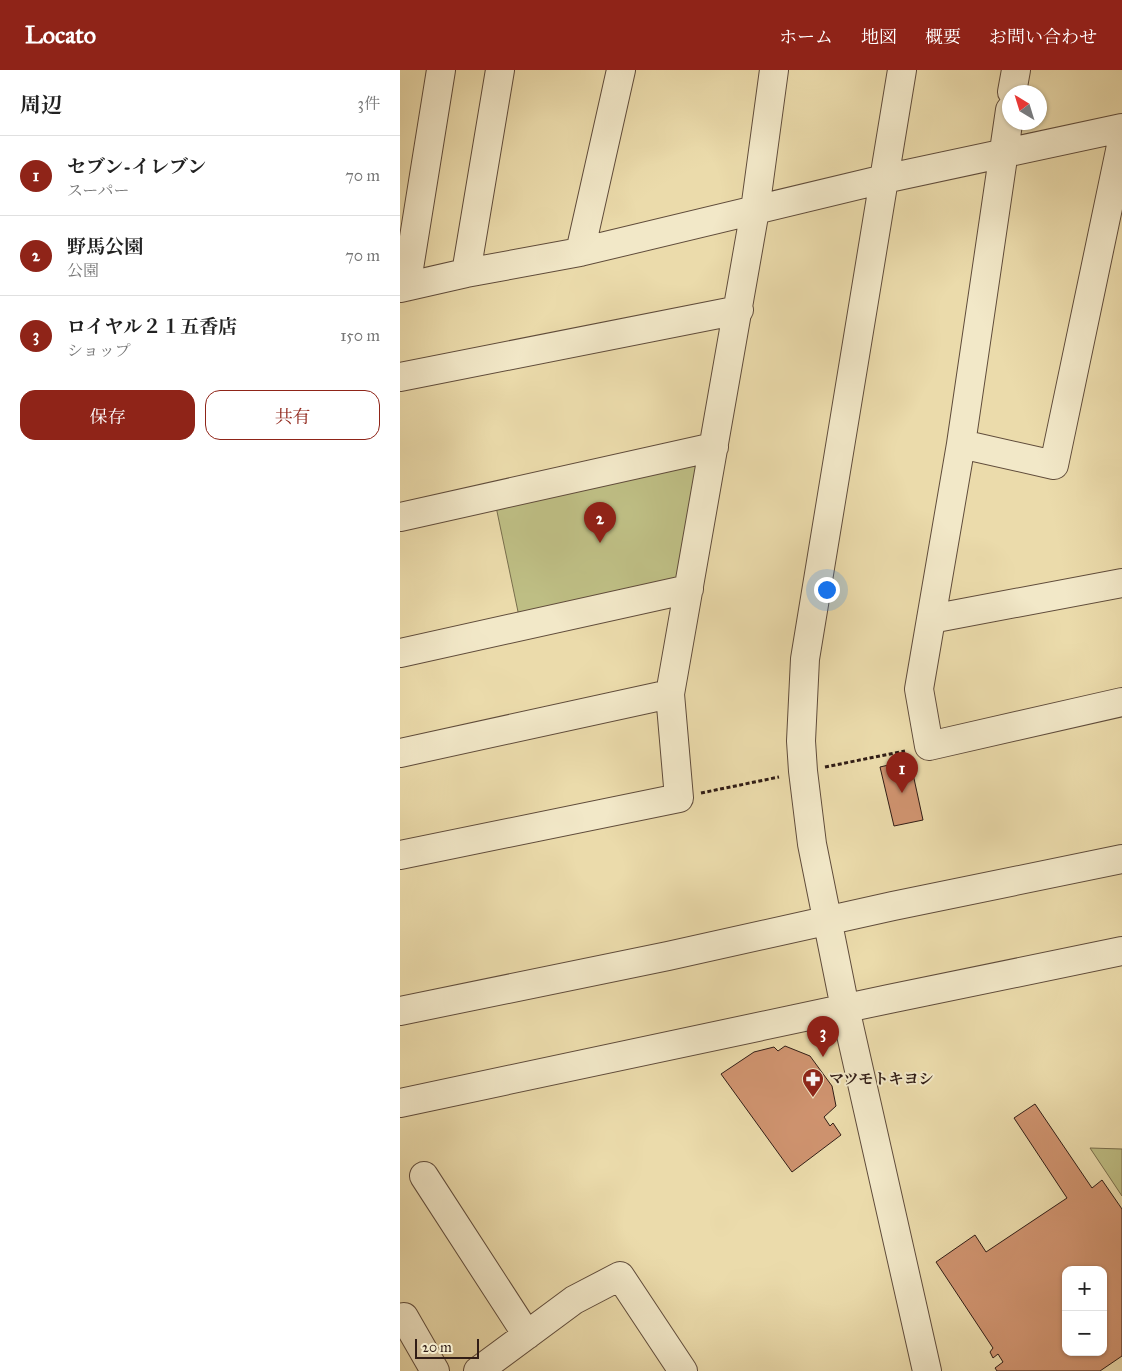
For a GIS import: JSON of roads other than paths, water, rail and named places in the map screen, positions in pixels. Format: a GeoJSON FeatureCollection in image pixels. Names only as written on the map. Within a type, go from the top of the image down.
{"type":"FeatureCollection","features":[{"type":"Feature","properties":{"kind":"street"},"geometry":{"type":"LineString","coordinates":[[441,70],[403,287],[466,273],[580,252],[884,179],[1122,128]]}},
{"type":"Feature","properties":{"kind":"street"},"geometry":{"type":"LineString","coordinates":[[466,273],[500,70]]}},
{"type":"Feature","properties":{"kind":"street"},"geometry":{"type":"LineString","coordinates":[[580,252],[621,70]]}},
{"type":"Feature","properties":{"kind":"street"},"geometry":{"type":"LineString","coordinates":[[400,855],[679,798],[670,694],[739,310],[774,70]]}},
{"type":"Feature","properties":{"kind":"street"},"geometry":{"type":"LineString","coordinates":[[902,70],[805,659],[801,742],[802,771],[812,844],[827,920],[926,1371]]}},
{"type":"Feature","properties":{"kind":"street"},"geometry":{"type":"LineString","coordinates":[[1013,85],[1016,70]]}},
{"type":"Feature","properties":{"kind":"street"},"geometry":{"type":"LineString","coordinates":[[1007,130],[961,444],[919,689],[929,746],[1122,702]]}},
{"type":"Feature","properties":{"kind":"street"},"geometry":{"type":"LineString","coordinates":[[961,444],[1054,465],[1122,141]]}},
{"type":"Feature","properties":{"kind":"street"},"geometry":{"type":"LineString","coordinates":[[400,377],[739,310]]}},
{"type":"Feature","properties":{"kind":"street"},"geometry":{"type":"LineString","coordinates":[[400,517],[714,446]]}},
{"type":"Feature","properties":{"kind":"street"},"geometry":{"type":"LineString","coordinates":[[931,619],[1122,583]]}},
{"type":"Feature","properties":{"kind":"street"},"geometry":{"type":"LineString","coordinates":[[400,653],[689,589]]}},
{"type":"Feature","properties":{"kind":"street"},"geometry":{"type":"LineString","coordinates":[[400,753],[670,694]]}},
{"type":"Feature","properties":{"kind":"street"},"geometry":{"type":"LineString","coordinates":[[400,1011],[1122,859]]}},
{"type":"Feature","properties":{"kind":"street"},"geometry":{"type":"LineString","coordinates":[[400,1103],[1122,951]]}},
{"type":"Feature","properties":{"kind":"street"},"geometry":{"type":"LineString","coordinates":[[424,1176],[527,1335]]}},
{"type":"Feature","properties":{"kind":"street"},"geometry":{"type":"LineString","coordinates":[[481,1370],[574,1300],[620,1276],[683,1371]]}},
{"type":"Feature","properties":{"kind":"street"},"geometry":{"type":"LineString","coordinates":[[404,1317],[435,1371]]}},
{"type":"Feature","properties":{"kind":"place","name":"野馬公園"},"geometry":{"type":"Point","coordinates":[600,543]}},
{"type":"Feature","properties":{"kind":"place","name":"セブン-イレブン"},"geometry":{"type":"Point","coordinates":[902,793]}},
{"type":"Feature","properties":{"kind":"place","name":"ロイヤル２１五香店"},"geometry":{"type":"Point","coordinates":[823,1057]}},
{"type":"Feature","properties":{"kind":"place","name":"マツモトキヨシ"},"geometry":{"type":"Point","coordinates":[813,1098]}}]}
